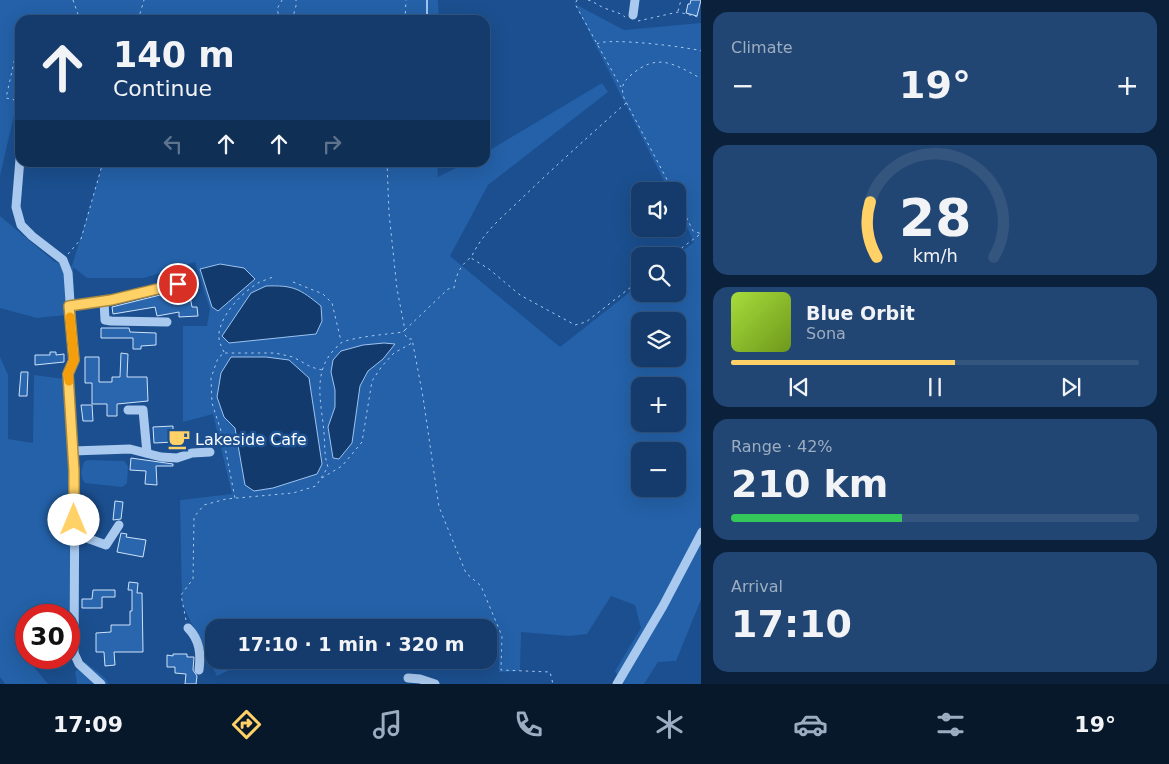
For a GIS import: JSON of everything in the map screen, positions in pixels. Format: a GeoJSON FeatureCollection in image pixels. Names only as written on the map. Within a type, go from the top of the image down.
{"type":"FeatureCollection","features":[{"type":"Feature","properties":{"kind":"street"},"geometry":{"type":"LineString","coordinates":[[632,19],[635,0]]}},
{"type":"Feature","properties":{"kind":"street"},"geometry":{"type":"LineString","coordinates":[[19,167],[16,207],[21,225],[63,260],[68,273],[74,360],[68,374],[73,452],[74,653],[79,664],[100,684]]}},
{"type":"Feature","properties":{"kind":"street"},"geometry":{"type":"LineString","coordinates":[[69,306],[104,301],[178,284]]}},
{"type":"Feature","properties":{"kind":"street"},"geometry":{"type":"LineString","coordinates":[[104,301],[105,320],[168,322]]}},
{"type":"Feature","properties":{"kind":"street"},"geometry":{"type":"LineString","coordinates":[[128,410],[144,410],[147,453]]}},
{"type":"Feature","properties":{"kind":"street"},"geometry":{"type":"LineString","coordinates":[[73,452],[130,449],[161,457],[177,458],[192,453],[210,452]]}},
{"type":"Feature","properties":{"kind":"street"},"geometry":{"type":"LineString","coordinates":[[74,537],[84,537],[106,545],[119,525]]}},
{"type":"Feature","properties":{"kind":"street"},"geometry":{"type":"LineString","coordinates":[[616,684],[663,606],[701,534]]}},
{"type":"Feature","properties":{"kind":"street"},"geometry":{"type":"LineString","coordinates":[[188,628],[197,641],[200,651],[199,670]]}},
{"type":"Feature","properties":{"kind":"street"},"geometry":{"type":"LineString","coordinates":[[408,678],[420,679],[434,684]]}},
{"type":"Feature","properties":{"kind":"path"},"geometry":{"type":"LineString","coordinates":[[73,0],[78,15]]}},
{"type":"Feature","properties":{"kind":"path"},"geometry":{"type":"LineString","coordinates":[[140,15],[144,0]]}},
{"type":"Feature","properties":{"kind":"path"},"geometry":{"type":"LineString","coordinates":[[279,15],[278,9],[282,0]]}},
{"type":"Feature","properties":{"kind":"path"},"geometry":{"type":"LineString","coordinates":[[293,15],[296,0]]}},
{"type":"Feature","properties":{"kind":"path"},"geometry":{"type":"LineString","coordinates":[[405,15],[406,0]]}},
{"type":"Feature","properties":{"kind":"path"},"geometry":{"type":"LineString","coordinates":[[577,0],[576,4],[668,182]]}},
{"type":"Feature","properties":{"kind":"path"},"geometry":{"type":"LineString","coordinates":[[588,0],[632,19],[678,12],[701,18]]}},
{"type":"Feature","properties":{"kind":"path"},"geometry":{"type":"LineString","coordinates":[[678,12],[681,0]]}},
{"type":"Feature","properties":{"kind":"path"},"geometry":{"type":"LineString","coordinates":[[597,44],[609,41],[701,51]]}},
{"type":"Feature","properties":{"kind":"path"},"geometry":{"type":"LineString","coordinates":[[15,58],[6,98],[15,100]]}},
{"type":"Feature","properties":{"kind":"path"},"geometry":{"type":"LineString","coordinates":[[621,88],[624,81],[635,72],[648,63],[655,61],[680,67],[701,78]]}},
{"type":"Feature","properties":{"kind":"path"},"geometry":{"type":"LineString","coordinates":[[188,628],[181,595],[193,578],[194,517],[204,505],[235,498],[293,493],[316,486],[328,468],[325,458],[324,433],[319,399],[323,370],[327,358],[342,342],[404,331],[448,289],[454,288],[456,277],[463,264],[471,258],[483,236],[555,165],[626,103]]}},
{"type":"Feature","properties":{"kind":"path"},"geometry":{"type":"LineString","coordinates":[[63,260],[80,239],[102,167]]}},
{"type":"Feature","properties":{"kind":"path"},"geometry":{"type":"LineString","coordinates":[[386,167],[397,289],[404,331],[408,339],[412,339],[423,397],[439,507],[466,573],[481,586],[502,636],[501,670],[550,672],[553,684]]}},
{"type":"Feature","properties":{"kind":"path"},"geometry":{"type":"LineString","coordinates":[[686,217],[693,231],[701,235]]}},
{"type":"Feature","properties":{"kind":"path"},"geometry":{"type":"LineString","coordinates":[[683,247],[701,235]]}},
{"type":"Feature","properties":{"kind":"path"},"geometry":{"type":"LineString","coordinates":[[697,237],[701,238]]}},
{"type":"Feature","properties":{"kind":"path"},"geometry":{"type":"LineString","coordinates":[[471,258],[489,269],[520,294],[576,325],[586,322],[631,287]]}},
{"type":"Feature","properties":{"kind":"path"},"geometry":{"type":"LineString","coordinates":[[224,353],[219,340],[219,332],[224,318],[242,295],[259,283],[273,278]]}},
{"type":"Feature","properties":{"kind":"path"},"geometry":{"type":"LineString","coordinates":[[293,282],[323,294],[332,303],[342,342]]}},
{"type":"Feature","properties":{"kind":"path"},"geometry":{"type":"LineString","coordinates":[[319,480],[342,466],[350,454],[362,442],[372,381],[394,353],[412,342]]}},
{"type":"Feature","properties":{"kind":"path"},"geometry":{"type":"LineString","coordinates":[[235,498],[223,437],[212,402],[211,378],[218,358],[224,353],[275,353],[293,357],[311,367],[323,370]]}},
{"type":"Feature","properties":{"kind":"path"},"geometry":{"type":"LineString","coordinates":[[210,452],[223,437]]}},
{"type":"Feature","properties":{"kind":"shaded area"},"geometry":{"type":"Polygon","coordinates":[[[0,0],[438,0],[439,15],[15,15],[15,111],[0,176],[0,0]]]}},
{"type":"Feature","properties":{"kind":"shaded area"},"geometry":{"type":"Polygon","coordinates":[[[575,4],[624,30],[701,23],[701,599],[676,661],[658,662],[644,684],[622,684],[615,671],[641,628],[635,605],[611,596],[587,634],[569,636],[521,632],[520,671],[499,672],[499,629],[497,629],[497,619],[205,619],[205,651],[182,604],[180,500],[232,494],[213,414],[183,422],[183,326],[207,326],[210,309],[195,262],[144,278],[87,278],[73,267],[75,314],[37,318],[0,308],[0,216],[55,262],[72,266],[102,167],[437,167],[438,177],[458,167],[490,167],[490,150],[602,83],[608,92],[488,185],[450,256],[560,347],[631,291],[631,302],[686,302],[686,248],[694,242],[686,225],[686,182],[664,182],[575,4]]]}},
{"type":"Feature","properties":{"kind":"shaded area"},"geometry":{"type":"Polygon","coordinates":[[[220,264],[244,268],[255,279],[218,311],[212,307],[200,269],[220,264]]]}},
{"type":"Feature","properties":{"kind":"shaded area"},"geometry":{"type":"Polygon","coordinates":[[[266,286],[283,286],[296,289],[321,306],[322,321],[316,334],[229,343],[222,336],[251,293],[266,286]]]}},
{"type":"Feature","properties":{"kind":"shaded area"},"geometry":{"type":"Polygon","coordinates":[[[395,344],[383,359],[368,371],[360,386],[352,443],[339,459],[333,458],[328,427],[335,407],[335,390],[331,372],[333,360],[341,351],[363,345],[395,344]]]}},
{"type":"Feature","properties":{"kind":"shaded area"},"geometry":{"type":"Polygon","coordinates":[[[0,357],[8,375],[8,439],[33,443],[34,375],[72,380],[78,604],[15,604],[15,669],[36,669],[48,684],[5,684],[0,677],[0,357]]]}},
{"type":"Feature","properties":{"kind":"shaded area"},"geometry":{"type":"Polygon","coordinates":[[[231,357],[266,357],[289,360],[309,378],[322,464],[317,474],[273,488],[254,491],[245,485],[235,428],[224,417],[217,397],[221,373],[231,357]]]}},
{"type":"Feature","properties":{"kind":"shaded area"},"geometry":{"type":"Polygon","coordinates":[[[88,460],[124,461],[128,466],[127,483],[122,487],[85,483],[82,478],[82,471],[84,462],[88,460]]]}},
{"type":"Feature","properties":{"kind":"shaded area"},"geometry":{"type":"Polygon","coordinates":[[[85,662],[105,678],[109,684],[77,684],[75,672],[85,662]]]}},
{"type":"Feature","properties":{"kind":"shaded area"},"geometry":{"type":"Polygon","coordinates":[[[214,669],[231,669],[217,676],[214,669]]]}},
{"type":"Feature","properties":{"kind":"building"},"geometry":{"type":"Polygon","coordinates":[[[691,0],[701,0],[697,16],[686,13],[691,0]]]}},
{"type":"Feature","properties":{"kind":"building"},"geometry":{"type":"Polygon","coordinates":[[[188,284],[192,307],[197,307],[198,316],[179,317],[179,312],[157,316],[155,307],[113,314],[112,307],[180,290],[184,285],[188,284]]]}},
{"type":"Feature","properties":{"kind":"building"},"geometry":{"type":"Polygon","coordinates":[[[101,328],[129,328],[130,332],[156,333],[156,345],[141,346],[141,349],[133,349],[133,338],[101,338],[101,328]]]}},
{"type":"Feature","properties":{"kind":"building"},"geometry":{"type":"Polygon","coordinates":[[[50,352],[56,352],[56,355],[64,354],[64,362],[35,365],[35,355],[50,355],[50,352]]]}},
{"type":"Feature","properties":{"kind":"building"},"geometry":{"type":"Polygon","coordinates":[[[121,353],[128,354],[127,377],[147,377],[148,401],[117,404],[117,416],[107,416],[107,404],[92,404],[92,383],[85,383],[85,357],[99,357],[99,382],[112,382],[112,377],[120,377],[121,353]]]}},
{"type":"Feature","properties":{"kind":"building"},"geometry":{"type":"Polygon","coordinates":[[[21,372],[28,372],[27,396],[19,396],[21,372]]]}},
{"type":"Feature","properties":{"kind":"building"},"geometry":{"type":"Polygon","coordinates":[[[81,405],[92,405],[93,421],[83,421],[81,405]]]}},
{"type":"Feature","properties":{"kind":"building"},"geometry":{"type":"Polygon","coordinates":[[[173,426],[173,431],[183,431],[182,448],[175,448],[175,442],[154,443],[153,427],[173,426]]]}},
{"type":"Feature","properties":{"kind":"building"},"geometry":{"type":"Polygon","coordinates":[[[131,458],[173,464],[173,466],[156,466],[157,485],[145,484],[146,471],[130,470],[131,458]]]}},
{"type":"Feature","properties":{"kind":"building"},"geometry":{"type":"Polygon","coordinates":[[[115,501],[123,502],[121,519],[113,520],[115,501]]]}},
{"type":"Feature","properties":{"kind":"building"},"geometry":{"type":"Polygon","coordinates":[[[121,533],[127,534],[126,537],[146,540],[143,557],[117,552],[121,533]]]}},
{"type":"Feature","properties":{"kind":"building"},"geometry":{"type":"Polygon","coordinates":[[[129,582],[138,583],[137,593],[142,593],[143,652],[114,652],[115,665],[105,666],[104,652],[96,652],[96,633],[111,632],[111,625],[130,625],[132,590],[128,590],[129,582]]]}},
{"type":"Feature","properties":{"kind":"building"},"geometry":{"type":"Polygon","coordinates":[[[93,590],[115,590],[115,597],[102,597],[102,608],[82,608],[82,599],[92,599],[93,590]]]}},
{"type":"Feature","properties":{"kind":"building"},"geometry":{"type":"Polygon","coordinates":[[[173,654],[187,654],[187,657],[194,657],[193,670],[197,676],[196,684],[185,684],[186,674],[175,673],[175,667],[167,667],[167,655],[173,656],[173,654]]]}},
{"type":"Feature","properties":{"kind":"waterway"},"geometry":{"type":"LineString","coordinates":[[427,0],[427,15]]}},
{"type":"Feature","properties":{"kind":"slow traffic"},"geometry":{"type":"LineString","coordinates":[[69,381],[68,374],[74,360],[70,317]]}},
{"type":"Feature","properties":{"kind":"place","name":"Lakeside Cafe"},"geometry":{"type":"Point","coordinates":[179,439]}},
{"type":"Feature","properties":{"kind":"route"},"geometry":{"type":"LineString","coordinates":[[74,520],[74,471],[68,374],[74,360],[69,306],[111,300],[178,284]]}}]}
